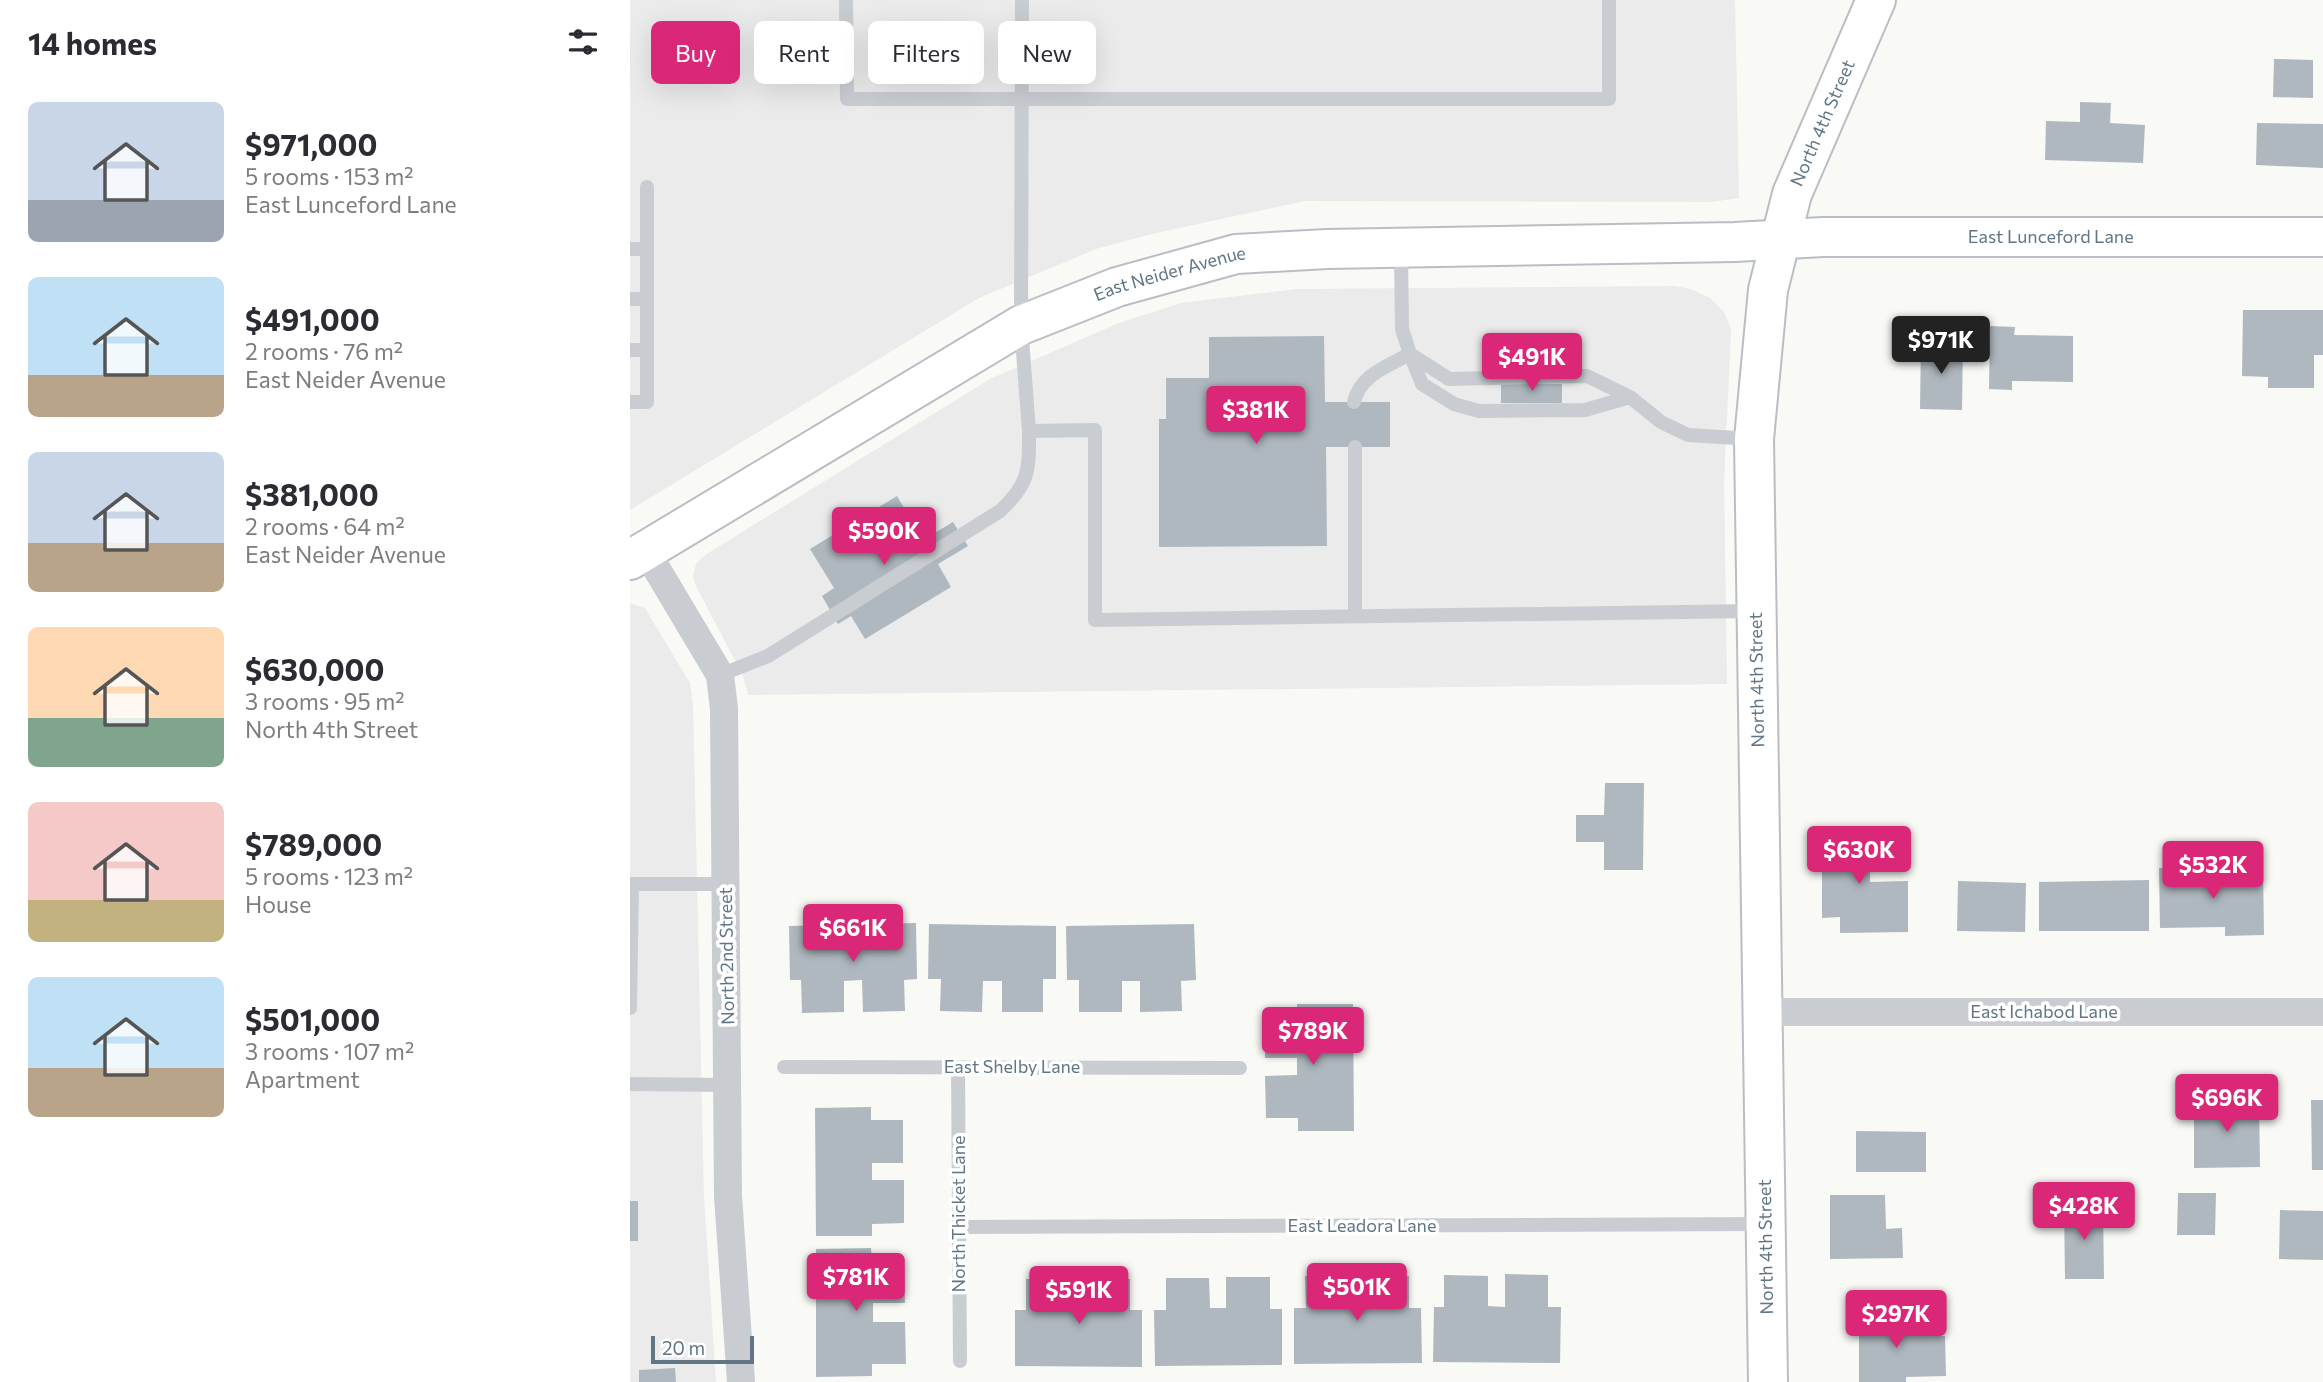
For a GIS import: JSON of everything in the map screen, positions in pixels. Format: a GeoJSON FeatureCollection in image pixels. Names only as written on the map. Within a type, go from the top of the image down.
{"type":"FeatureCollection","features":[{"type":"Feature","properties":{"kind":"main road","name":"North 4th Street"},"geometry":{"type":"LineString","coordinates":[[1768,1382],[1765,1012],[1754,439],[1768,290],[1792,194],[1876,0]]}},
{"type":"Feature","properties":{"kind":"main road","name":"East Lunceford Lane"},"geometry":{"type":"LineString","coordinates":[[1780,238],[2323,237]]}},
{"type":"Feature","properties":{"kind":"main road","name":"East Neider Avenue"},"geometry":{"type":"LineString","coordinates":[[638,556],[1021,324],[1116,287],[1236,254],[1780,238]]}},
{"type":"Feature","properties":{"kind":"street","name":"North 2nd Street"},"geometry":{"type":"LineString","coordinates":[[638,556],[720,675],[724,709],[728,1196],[741,1382]]}},
{"type":"Feature","properties":{"kind":"street","name":"East Ichabod Lane"},"geometry":{"type":"LineString","coordinates":[[1765,1012],[2323,1012]]}},
{"type":"Feature","properties":{"kind":"lane"},"geometry":{"type":"LineString","coordinates":[[846,0],[847,99],[1022,100],[1609,99],[1609,0]]}},
{"type":"Feature","properties":{"kind":"lane"},"geometry":{"type":"LineString","coordinates":[[720,675],[768,656],[1000,511],[1020,492],[1029,471],[1029,431],[1021,324],[1022,0]]}},
{"type":"Feature","properties":{"kind":"lane"},"geometry":{"type":"LineString","coordinates":[[630,402],[647,402],[647,187]]}},
{"type":"Feature","properties":{"kind":"lane"},"geometry":{"type":"LineString","coordinates":[[630,248],[647,248]]}},
{"type":"Feature","properties":{"kind":"lane"},"geometry":{"type":"LineString","coordinates":[[1401,248],[1402,328],[1422,384],[1454,404],[1479,411],[1585,410],[1630,397]]}},
{"type":"Feature","properties":{"kind":"lane"},"geometry":{"type":"LineString","coordinates":[[630,299],[647,299]]}},
{"type":"Feature","properties":{"kind":"lane"},"geometry":{"type":"LineString","coordinates":[[630,350],[647,350]]}},
{"type":"Feature","properties":{"kind":"lane"},"geometry":{"type":"LineString","coordinates":[[1410,354],[1449,379],[1587,376],[1630,397],[1661,422],[1688,435],[1754,439]]}},
{"type":"Feature","properties":{"kind":"lane"},"geometry":{"type":"LineString","coordinates":[[1354,402],[1356,391],[1366,378],[1410,354]]}},
{"type":"Feature","properties":{"kind":"lane"},"geometry":{"type":"LineString","coordinates":[[1029,431],[1095,430],[1095,620],[1756,611]]}},
{"type":"Feature","properties":{"kind":"lane"},"geometry":{"type":"LineString","coordinates":[[1354,447],[1355,617]]}},
{"type":"Feature","properties":{"kind":"lane"},"geometry":{"type":"LineString","coordinates":[[630,1008],[631,884],[726,884]]}},
{"type":"Feature","properties":{"kind":"lane","name":"East Shelby Lane"},"geometry":{"type":"LineString","coordinates":[[784,1067],[1240,1068]]}},
{"type":"Feature","properties":{"kind":"lane","name":"North Thicket Lane"},"geometry":{"type":"LineString","coordinates":[[958,1067],[960,1361]]}},
{"type":"Feature","properties":{"kind":"lane"},"geometry":{"type":"LineString","coordinates":[[630,1084],[728,1085]]}},
{"type":"Feature","properties":{"kind":"lane","name":"East Leadora Lane"},"geometry":{"type":"LineString","coordinates":[[958,1227],[1765,1224]]}},
{"type":"Feature","properties":{"kind":"shaded area"},"geometry":{"type":"Polygon","coordinates":[[[630,0],[1735,0],[1739,198],[1711,202],[1305,201],[1099,248],[979,298],[630,510],[630,0]]]}},
{"type":"Feature","properties":{"kind":"shaded area"},"geometry":{"type":"Polygon","coordinates":[[[1674,286],[1691,289],[1710,298],[1724,312],[1731,329],[1724,482],[1727,684],[748,695],[743,676],[695,584],[693,576],[696,564],[705,555],[990,379],[1119,323],[1181,303],[1297,289],[1674,286]]]}},
{"type":"Feature","properties":{"kind":"shaded area"},"geometry":{"type":"Polygon","coordinates":[[[630,603],[645,608],[690,683],[693,704],[704,1198],[716,1382],[630,1382],[630,603]]]}},
{"type":"Feature","properties":{"kind":"building"},"geometry":{"type":"Polygon","coordinates":[[[2274,59],[2313,60],[2313,98],[2273,97],[2274,59]]]}},
{"type":"Feature","properties":{"kind":"building"},"geometry":{"type":"Polygon","coordinates":[[[2080,102],[2111,103],[2110,123],[2145,125],[2143,163],[2045,160],[2046,121],[2080,122],[2080,102]]]}},
{"type":"Feature","properties":{"kind":"building"},"geometry":{"type":"Polygon","coordinates":[[[2257,123],[2323,124],[2323,168],[2256,165],[2257,123]]]}},
{"type":"Feature","properties":{"kind":"building"},"geometry":{"type":"Polygon","coordinates":[[[2243,310],[2323,310],[2323,355],[2314,355],[2314,388],[2268,388],[2268,377],[2242,376],[2243,310]]]}},
{"type":"Feature","properties":{"kind":"building"},"geometry":{"type":"Polygon","coordinates":[[[1990,326],[2015,327],[2014,335],[2073,336],[2073,382],[2012,381],[2012,390],[1989,389],[1990,326]]]}},
{"type":"Feature","properties":{"kind":"building"},"geometry":{"type":"Polygon","coordinates":[[[1324,336],[1325,402],[1390,402],[1390,447],[1326,447],[1327,546],[1159,547],[1159,419],[1166,419],[1166,378],[1209,378],[1209,337],[1324,336]]]}},
{"type":"Feature","properties":{"kind":"building"},"geometry":{"type":"Polygon","coordinates":[[[1921,342],[1963,343],[1962,410],[1920,409],[1921,342]]]}},
{"type":"Feature","properties":{"kind":"building"},"geometry":{"type":"Polygon","coordinates":[[[1501,384],[1562,384],[1562,403],[1501,403],[1501,384]]]}},
{"type":"Feature","properties":{"kind":"building"},"geometry":{"type":"Polygon","coordinates":[[[897,496],[923,540],[953,522],[968,546],[938,564],[951,587],[865,639],[851,616],[838,624],[822,596],[834,588],[810,549],[897,496]]]}},
{"type":"Feature","properties":{"kind":"building"},"geometry":{"type":"Polygon","coordinates":[[[1605,783],[1644,783],[1643,870],[1604,870],[1604,842],[1576,842],[1576,815],[1604,815],[1605,783]]]}},
{"type":"Feature","properties":{"kind":"building"},"geometry":{"type":"Polygon","coordinates":[[[1822,827],[1869,827],[1870,882],[1908,881],[1908,932],[1840,933],[1840,917],[1822,918],[1822,827]]]}},
{"type":"Feature","properties":{"kind":"building"},"geometry":{"type":"Polygon","coordinates":[[[2159,868],[2197,868],[2197,878],[2222,878],[2221,871],[2263,870],[2264,935],[2225,936],[2225,927],[2160,928],[2159,868]]]}},
{"type":"Feature","properties":{"kind":"building"},"geometry":{"type":"Polygon","coordinates":[[[2149,880],[2149,931],[2039,931],[2039,882],[2149,880]]]}},
{"type":"Feature","properties":{"kind":"building"},"geometry":{"type":"Polygon","coordinates":[[[1958,881],[2026,883],[2025,932],[1957,931],[1958,881]]]}},
{"type":"Feature","properties":{"kind":"building"},"geometry":{"type":"Polygon","coordinates":[[[916,923],[917,979],[904,980],[905,1011],[863,1012],[862,980],[844,981],[844,1012],[802,1013],[801,980],[790,980],[789,926],[916,923]]]}},
{"type":"Feature","properties":{"kind":"building"},"geometry":{"type":"Polygon","coordinates":[[[929,924],[1056,926],[1056,979],[1043,979],[1043,1012],[1002,1012],[1002,981],[983,981],[982,1012],[940,1011],[941,979],[928,979],[929,924]]]}},
{"type":"Feature","properties":{"kind":"building"},"geometry":{"type":"Polygon","coordinates":[[[1194,924],[1196,980],[1181,981],[1182,1011],[1140,1012],[1140,981],[1122,981],[1122,1012],[1079,1012],[1079,980],[1067,980],[1066,926],[1194,924]]]}},
{"type":"Feature","properties":{"kind":"building"},"geometry":{"type":"Polygon","coordinates":[[[1297,1004],[1353,1004],[1354,1131],[1298,1131],[1298,1118],[1266,1118],[1265,1076],[1297,1075],[1297,1058],[1265,1058],[1265,1015],[1297,1015],[1297,1004]]]}},
{"type":"Feature","properties":{"kind":"building"},"geometry":{"type":"Polygon","coordinates":[[[2259,1100],[2260,1167],[2194,1168],[2194,1101],[2259,1100]]]}},
{"type":"Feature","properties":{"kind":"building"},"geometry":{"type":"Polygon","coordinates":[[[2311,1100],[2323,1100],[2323,1170],[2312,1170],[2311,1100]]]}},
{"type":"Feature","properties":{"kind":"building"},"geometry":{"type":"Polygon","coordinates":[[[871,1107],[871,1120],[903,1120],[903,1163],[872,1163],[872,1180],[904,1180],[904,1223],[872,1224],[872,1236],[816,1236],[815,1108],[871,1107]]]}},
{"type":"Feature","properties":{"kind":"building"},"geometry":{"type":"Polygon","coordinates":[[[1856,1131],[1926,1132],[1926,1172],[1856,1172],[1856,1131]]]}},
{"type":"Feature","properties":{"kind":"building"},"geometry":{"type":"Polygon","coordinates":[[[2178,1193],[2216,1193],[2215,1235],[2177,1235],[2178,1193]]]}},
{"type":"Feature","properties":{"kind":"building"},"geometry":{"type":"Polygon","coordinates":[[[1830,1195],[1885,1195],[1886,1229],[1902,1228],[1903,1258],[1830,1259],[1830,1195]]]}},
{"type":"Feature","properties":{"kind":"building"},"geometry":{"type":"Polygon","coordinates":[[[630,1201],[638,1201],[638,1241],[630,1241],[630,1201]]]}},
{"type":"Feature","properties":{"kind":"building"},"geometry":{"type":"Polygon","coordinates":[[[2064,1205],[2103,1205],[2104,1279],[2065,1279],[2064,1205]]]}},
{"type":"Feature","properties":{"kind":"building"},"geometry":{"type":"Polygon","coordinates":[[[2280,1210],[2323,1211],[2323,1260],[2279,1259],[2280,1210]]]}},
{"type":"Feature","properties":{"kind":"building"},"geometry":{"type":"Polygon","coordinates":[[[871,1248],[872,1261],[904,1261],[905,1303],[873,1303],[873,1322],[905,1322],[906,1364],[872,1364],[872,1376],[816,1377],[816,1249],[871,1248]]]}},
{"type":"Feature","properties":{"kind":"building"},"geometry":{"type":"Polygon","coordinates":[[[1505,1274],[1548,1275],[1548,1307],[1561,1307],[1560,1363],[1433,1362],[1434,1307],[1444,1307],[1444,1275],[1488,1276],[1488,1306],[1505,1307],[1505,1274]]]}},
{"type":"Feature","properties":{"kind":"building"},"geometry":{"type":"Polygon","coordinates":[[[1305,1276],[1349,1276],[1349,1307],[1365,1307],[1365,1276],[1409,1276],[1409,1308],[1421,1308],[1422,1363],[1294,1364],[1294,1308],[1306,1308],[1305,1276]]]}},
{"type":"Feature","properties":{"kind":"building"},"geometry":{"type":"Polygon","coordinates":[[[1226,1277],[1270,1277],[1270,1309],[1282,1309],[1282,1365],[1155,1366],[1154,1310],[1166,1310],[1166,1278],[1209,1278],[1210,1308],[1226,1308],[1226,1277]]]}},
{"type":"Feature","properties":{"kind":"building"},"geometry":{"type":"Polygon","coordinates":[[[1086,1278],[1130,1279],[1130,1310],[1142,1310],[1142,1367],[1015,1366],[1015,1310],[1026,1310],[1026,1279],[1070,1279],[1069,1310],[1086,1310],[1086,1278]]]}},
{"type":"Feature","properties":{"kind":"building"},"geometry":{"type":"Polygon","coordinates":[[[1859,1311],[1904,1311],[1904,1336],[1945,1336],[1946,1376],[1906,1377],[1906,1382],[1859,1382],[1859,1311]]]}},
{"type":"Feature","properties":{"kind":"building"},"geometry":{"type":"Polygon","coordinates":[[[675,1368],[676,1382],[639,1382],[639,1370],[675,1368]]]}}]}
